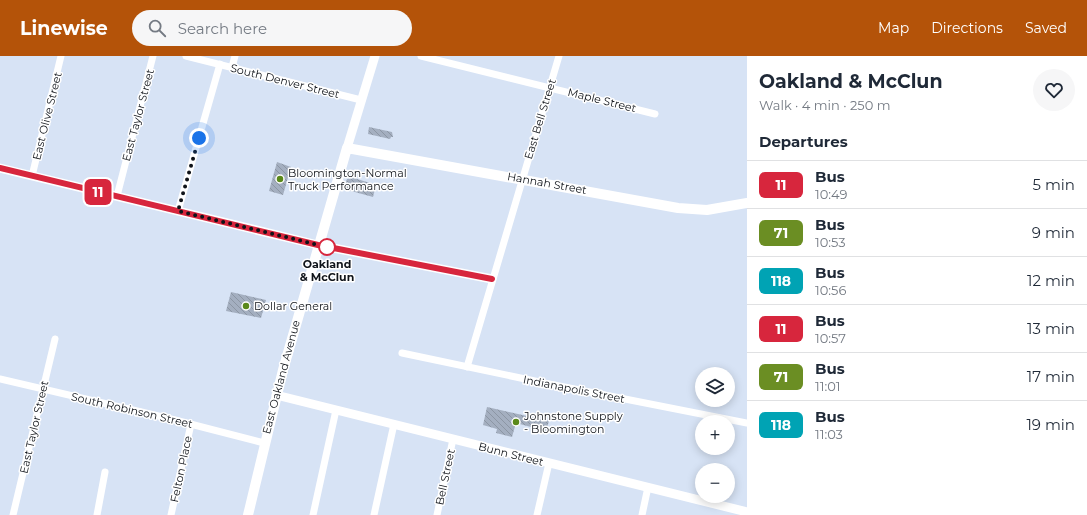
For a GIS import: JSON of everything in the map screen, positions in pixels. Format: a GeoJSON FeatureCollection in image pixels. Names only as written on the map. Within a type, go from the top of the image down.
{"type":"FeatureCollection","features":[{"type":"Feature","properties":{"kind":"main road","name":"Hannah Street"},"geometry":{"type":"LineString","coordinates":[[347,148],[678,208],[707,210],[747,203]]}},
{"type":"Feature","properties":{"kind":"main road","name":"East Oakland Avenue"},"geometry":{"type":"LineString","coordinates":[[248,515],[276,395],[347,148]]}},
{"type":"Feature","properties":{"kind":"street","name":"East Olive Street"},"geometry":{"type":"LineString","coordinates":[[32,176],[61,56]]}},
{"type":"Feature","properties":{"kind":"street","name":"East Taylor Street"},"geometry":{"type":"LineString","coordinates":[[117,196],[153,56]]}},
{"type":"Feature","properties":{"kind":"street","name":"South Denver Street"},"geometry":{"type":"LineString","coordinates":[[186,56],[361,100]]}},
{"type":"Feature","properties":{"kind":"street"},"geometry":{"type":"LineString","coordinates":[[232,67],[235,56]]}},
{"type":"Feature","properties":{"kind":"street","name":"East Oakland Avenue"},"geometry":{"type":"LineString","coordinates":[[347,148],[374,56]]}},
{"type":"Feature","properties":{"kind":"street","name":"Maple Street"},"geometry":{"type":"LineString","coordinates":[[421,56],[655,114]]}},
{"type":"Feature","properties":{"kind":"street","name":"East Bell Street"},"geometry":{"type":"LineString","coordinates":[[467,366],[558,56]]}},
{"type":"Feature","properties":{"kind":"street"},"geometry":{"type":"LineString","coordinates":[[178,211],[220,64]]}},
{"type":"Feature","properties":{"kind":"street"},"geometry":{"type":"LineString","coordinates":[[0,168],[318,245],[492,279]]}},
{"type":"Feature","properties":{"kind":"street","name":"East Taylor Street"},"geometry":{"type":"LineString","coordinates":[[13,515],[55,339]]}},
{"type":"Feature","properties":{"kind":"street","name":"Indianapolis Street"},"geometry":{"type":"LineString","coordinates":[[402,353],[747,423]]}},
{"type":"Feature","properties":{"kind":"street","name":"South Robinson Street"},"geometry":{"type":"LineString","coordinates":[[0,379],[43,388],[264,443]]}},
{"type":"Feature","properties":{"kind":"street","name":"Bunn Street"},"geometry":{"type":"LineString","coordinates":[[276,395],[648,487],[730,512],[747,512]]}},
{"type":"Feature","properties":{"kind":"street"},"geometry":{"type":"LineString","coordinates":[[313,515],[336,410]]}},
{"type":"Feature","properties":{"kind":"street","name":"Felton Place"},"geometry":{"type":"LineString","coordinates":[[171,515],[191,424]]}},
{"type":"Feature","properties":{"kind":"street"},"geometry":{"type":"LineString","coordinates":[[374,515],[394,424]]}},
{"type":"Feature","properties":{"kind":"street","name":"Bell Street"},"geometry":{"type":"LineString","coordinates":[[437,515],[453,439]]}},
{"type":"Feature","properties":{"kind":"street"},"geometry":{"type":"LineString","coordinates":[[537,515],[549,463]]}},
{"type":"Feature","properties":{"kind":"street"},"geometry":{"type":"LineString","coordinates":[[97,515],[105,472]]}},
{"type":"Feature","properties":{"kind":"street"},"geometry":{"type":"LineString","coordinates":[[642,515],[648,487]]}},
{"type":"Feature","properties":{"kind":"building"},"geometry":{"type":"Polygon","coordinates":[[[369,127],[392,132],[393,137],[390,139],[368,134],[369,127]]]}},
{"type":"Feature","properties":{"kind":"building","name":"Bloomington-Normal Truck Performance"},"geometry":{"type":"Polygon","coordinates":[[[277,162],[291,167],[283,195],[269,191],[277,162]]]}},
{"type":"Feature","properties":{"kind":"building"},"geometry":{"type":"Polygon","coordinates":[[[354,178],[376,185],[373,197],[344,189],[347,179],[354,178]]]}},
{"type":"Feature","properties":{"kind":"building","name":"Dollar General"},"geometry":{"type":"Polygon","coordinates":[[[231,292],[266,300],[261,318],[226,311],[231,292]]]}},
{"type":"Feature","properties":{"kind":"building","name":"Johnstone Supply - Bloomington"},"geometry":{"type":"Polygon","coordinates":[[[487,407],[549,421],[546,431],[516,423],[512,437],[496,433],[497,429],[483,425],[487,407]]]}},
{"type":"Feature","properties":{"kind":"bus line","name":"11"},"geometry":{"type":"LineString","coordinates":[[0,168],[318,245],[492,279]]}},
{"type":"Feature","properties":{"kind":"place","name":"Bloomington-Normal Truck Performance"},"geometry":{"type":"Point","coordinates":[280,179]}},
{"type":"Feature","properties":{"kind":"place","name":"Oakland & McClun"},"geometry":{"type":"Point","coordinates":[327,247]}},
{"type":"Feature","properties":{"kind":"place","name":"Dollar General"},"geometry":{"type":"Point","coordinates":[246,306]}},
{"type":"Feature","properties":{"kind":"place","name":"Johnstone Supply - Bloomington"},"geometry":{"type":"Point","coordinates":[516,422]}},
{"type":"Feature","properties":{"kind":"route"},"geometry":{"type":"LineString","coordinates":[[199,138],[178,211],[327,247]]}}]}
